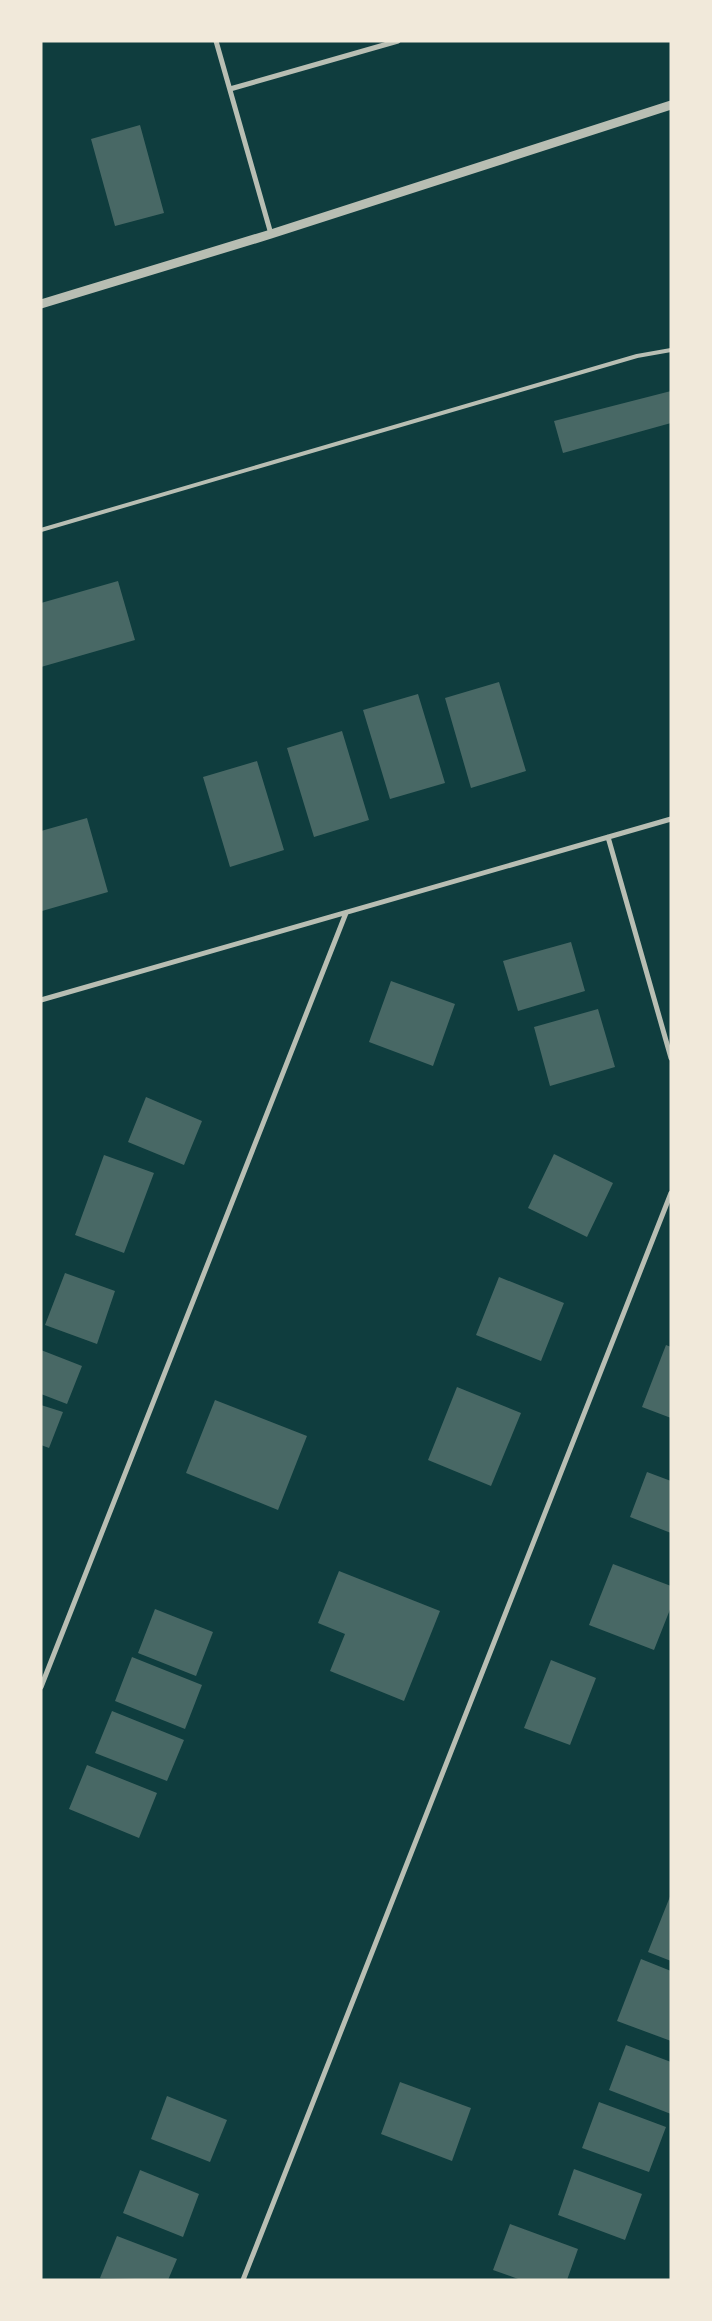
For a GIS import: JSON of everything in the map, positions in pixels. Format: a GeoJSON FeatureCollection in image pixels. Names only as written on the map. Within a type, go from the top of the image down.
{"type":"FeatureCollection","features":[{"type":"Feature","properties":{"kind":"street"},"geometry":{"type":"LineString","coordinates":[[216,41],[271,234]]}},
{"type":"Feature","properties":{"kind":"street"},"geometry":{"type":"LineString","coordinates":[[230,89],[398,41]]}},
{"type":"Feature","properties":{"kind":"street"},"geometry":{"type":"LineString","coordinates":[[41,304],[271,234],[671,105]]}},
{"type":"Feature","properties":{"kind":"street"},"geometry":{"type":"LineString","coordinates":[[41,1000],[671,819]]}},
{"type":"Feature","properties":{"kind":"street"},"geometry":{"type":"LineString","coordinates":[[608,837],[671,1058]]}},
{"type":"Feature","properties":{"kind":"street"},"geometry":{"type":"LineString","coordinates":[[41,1686],[346,913]]}},
{"type":"Feature","properties":{"kind":"street"},"geometry":{"type":"LineString","coordinates":[[243,2280],[671,1192]]}},
{"type":"Feature","properties":{"kind":"lane"},"geometry":{"type":"LineString","coordinates":[[41,530],[636,356],[671,350]]}},
{"type":"Feature","properties":{"kind":"building"},"geometry":{"type":"Polygon","coordinates":[[[140,125],[164,213],[115,226],[91,139],[140,125]]]}},
{"type":"Feature","properties":{"kind":"building"},"geometry":{"type":"Polygon","coordinates":[[[671,391],[671,423],[563,453],[554,421],[671,391]]]}},
{"type":"Feature","properties":{"kind":"building"},"geometry":{"type":"Polygon","coordinates":[[[118,581],[135,640],[41,667],[41,603],[118,581]]]}},
{"type":"Feature","properties":{"kind":"building"},"geometry":{"type":"Polygon","coordinates":[[[499,682],[526,771],[471,788],[445,698],[499,682]]]}},
{"type":"Feature","properties":{"kind":"building"},"geometry":{"type":"Polygon","coordinates":[[[418,694],[445,783],[390,799],[363,710],[418,694]]]}},
{"type":"Feature","properties":{"kind":"building"},"geometry":{"type":"Polygon","coordinates":[[[342,731],[369,820],[314,837],[287,748],[342,731]]]}},
{"type":"Feature","properties":{"kind":"building"},"geometry":{"type":"Polygon","coordinates":[[[257,761],[284,850],[230,867],[203,777],[257,761]]]}},
{"type":"Feature","properties":{"kind":"building"},"geometry":{"type":"Polygon","coordinates":[[[87,818],[108,892],[42,911],[41,831],[87,818]]]}},
{"type":"Feature","properties":{"kind":"building"},"geometry":{"type":"Polygon","coordinates":[[[571,942],[585,991],[518,1011],[503,961],[571,942]]]}},
{"type":"Feature","properties":{"kind":"building"},"geometry":{"type":"Polygon","coordinates":[[[391,981],[455,1004],[433,1066],[369,1042],[391,981]]]}},
{"type":"Feature","properties":{"kind":"building"},"geometry":{"type":"Polygon","coordinates":[[[598,1009],[615,1067],[550,1086],[534,1027],[598,1009]]]}},
{"type":"Feature","properties":{"kind":"building"},"geometry":{"type":"Polygon","coordinates":[[[146,1097],[202,1121],[184,1165],[128,1142],[146,1097]]]}},
{"type":"Feature","properties":{"kind":"building"},"geometry":{"type":"Polygon","coordinates":[[[554,1154],[613,1183],[587,1237],[528,1208],[554,1154]]]}},
{"type":"Feature","properties":{"kind":"building"},"geometry":{"type":"Polygon","coordinates":[[[104,1155],[154,1173],[124,1253],[75,1235],[104,1155]]]}},
{"type":"Feature","properties":{"kind":"building"},"geometry":{"type":"Polygon","coordinates":[[[65,1273],[115,1291],[97,1344],[45,1325],[65,1273]]]}},
{"type":"Feature","properties":{"kind":"building"},"geometry":{"type":"Polygon","coordinates":[[[499,1277],[564,1303],[541,1361],[476,1335],[499,1277]]]}},
{"type":"Feature","properties":{"kind":"building"},"geometry":{"type":"Polygon","coordinates":[[[666,1345],[671,1347],[671,1418],[642,1407],[666,1345]]]}},
{"type":"Feature","properties":{"kind":"building"},"geometry":{"type":"Polygon","coordinates":[[[41,1350],[82,1366],[67,1404],[41,1394],[41,1350]]]}},
{"type":"Feature","properties":{"kind":"building"},"geometry":{"type":"Polygon","coordinates":[[[457,1387],[521,1413],[491,1486],[428,1460],[457,1387]]]}},
{"type":"Feature","properties":{"kind":"building"},"geometry":{"type":"Polygon","coordinates":[[[215,1400],[307,1436],[278,1510],[186,1473],[215,1400]]]}},
{"type":"Feature","properties":{"kind":"building"},"geometry":{"type":"Polygon","coordinates":[[[41,1405],[63,1412],[49,1448],[41,1445],[41,1405]]]}},
{"type":"Feature","properties":{"kind":"building"},"geometry":{"type":"Polygon","coordinates":[[[647,1472],[671,1481],[671,1533],[630,1517],[647,1472]]]}},
{"type":"Feature","properties":{"kind":"building"},"geometry":{"type":"Polygon","coordinates":[[[613,1564],[671,1586],[671,1607],[654,1650],[589,1625],[613,1564]]]}},
{"type":"Feature","properties":{"kind":"building"},"geometry":{"type":"Polygon","coordinates":[[[339,1571],[440,1611],[404,1701],[330,1671],[345,1634],[318,1623],[339,1571]]]}},
{"type":"Feature","properties":{"kind":"building"},"geometry":{"type":"Polygon","coordinates":[[[155,1609],[213,1632],[196,1676],[138,1653],[155,1609]]]}},
{"type":"Feature","properties":{"kind":"building"},"geometry":{"type":"Polygon","coordinates":[[[132,1657],[202,1685],[185,1729],[115,1701],[132,1657]]]}},
{"type":"Feature","properties":{"kind":"building"},"geometry":{"type":"Polygon","coordinates":[[[551,1660],[596,1678],[570,1745],[524,1728],[551,1660]]]}},
{"type":"Feature","properties":{"kind":"building"},"geometry":{"type":"Polygon","coordinates":[[[112,1711],[184,1740],[167,1781],[95,1753],[112,1711]]]}},
{"type":"Feature","properties":{"kind":"building"},"geometry":{"type":"Polygon","coordinates":[[[87,1765],[157,1793],[139,1838],[69,1809],[87,1765]]]}},
{"type":"Feature","properties":{"kind":"building"},"geometry":{"type":"Polygon","coordinates":[[[671,1894],[671,1961],[648,1952],[671,1894]]]}},
{"type":"Feature","properties":{"kind":"building"},"geometry":{"type":"Polygon","coordinates":[[[641,1959],[671,1971],[671,2041],[617,2021],[641,1959]]]}},
{"type":"Feature","properties":{"kind":"building"},"geometry":{"type":"Polygon","coordinates":[[[626,2045],[671,2062],[671,2114],[609,2090],[626,2045]]]}},
{"type":"Feature","properties":{"kind":"building"},"geometry":{"type":"Polygon","coordinates":[[[400,2082],[471,2108],[452,2161],[381,2134],[400,2082]]]}},
{"type":"Feature","properties":{"kind":"building"},"geometry":{"type":"Polygon","coordinates":[[[167,2096],[227,2120],[210,2162],[151,2139],[167,2096]]]}},
{"type":"Feature","properties":{"kind":"building"},"geometry":{"type":"Polygon","coordinates":[[[599,2102],[666,2127],[649,2172],[582,2148],[599,2102]]]}},
{"type":"Feature","properties":{"kind":"building"},"geometry":{"type":"Polygon","coordinates":[[[574,2169],[642,2194],[625,2240],[558,2215],[574,2169]]]}},
{"type":"Feature","properties":{"kind":"building"},"geometry":{"type":"Polygon","coordinates":[[[140,2170],[199,2194],[183,2237],[123,2213],[140,2170]]]}},
{"type":"Feature","properties":{"kind":"building"},"geometry":{"type":"Polygon","coordinates":[[[510,2224],[578,2249],[567,2280],[521,2280],[493,2270],[510,2224]]]}},
{"type":"Feature","properties":{"kind":"building"},"geometry":{"type":"Polygon","coordinates":[[[117,2236],[177,2259],[168,2280],[100,2278],[117,2236]]]}}]}
